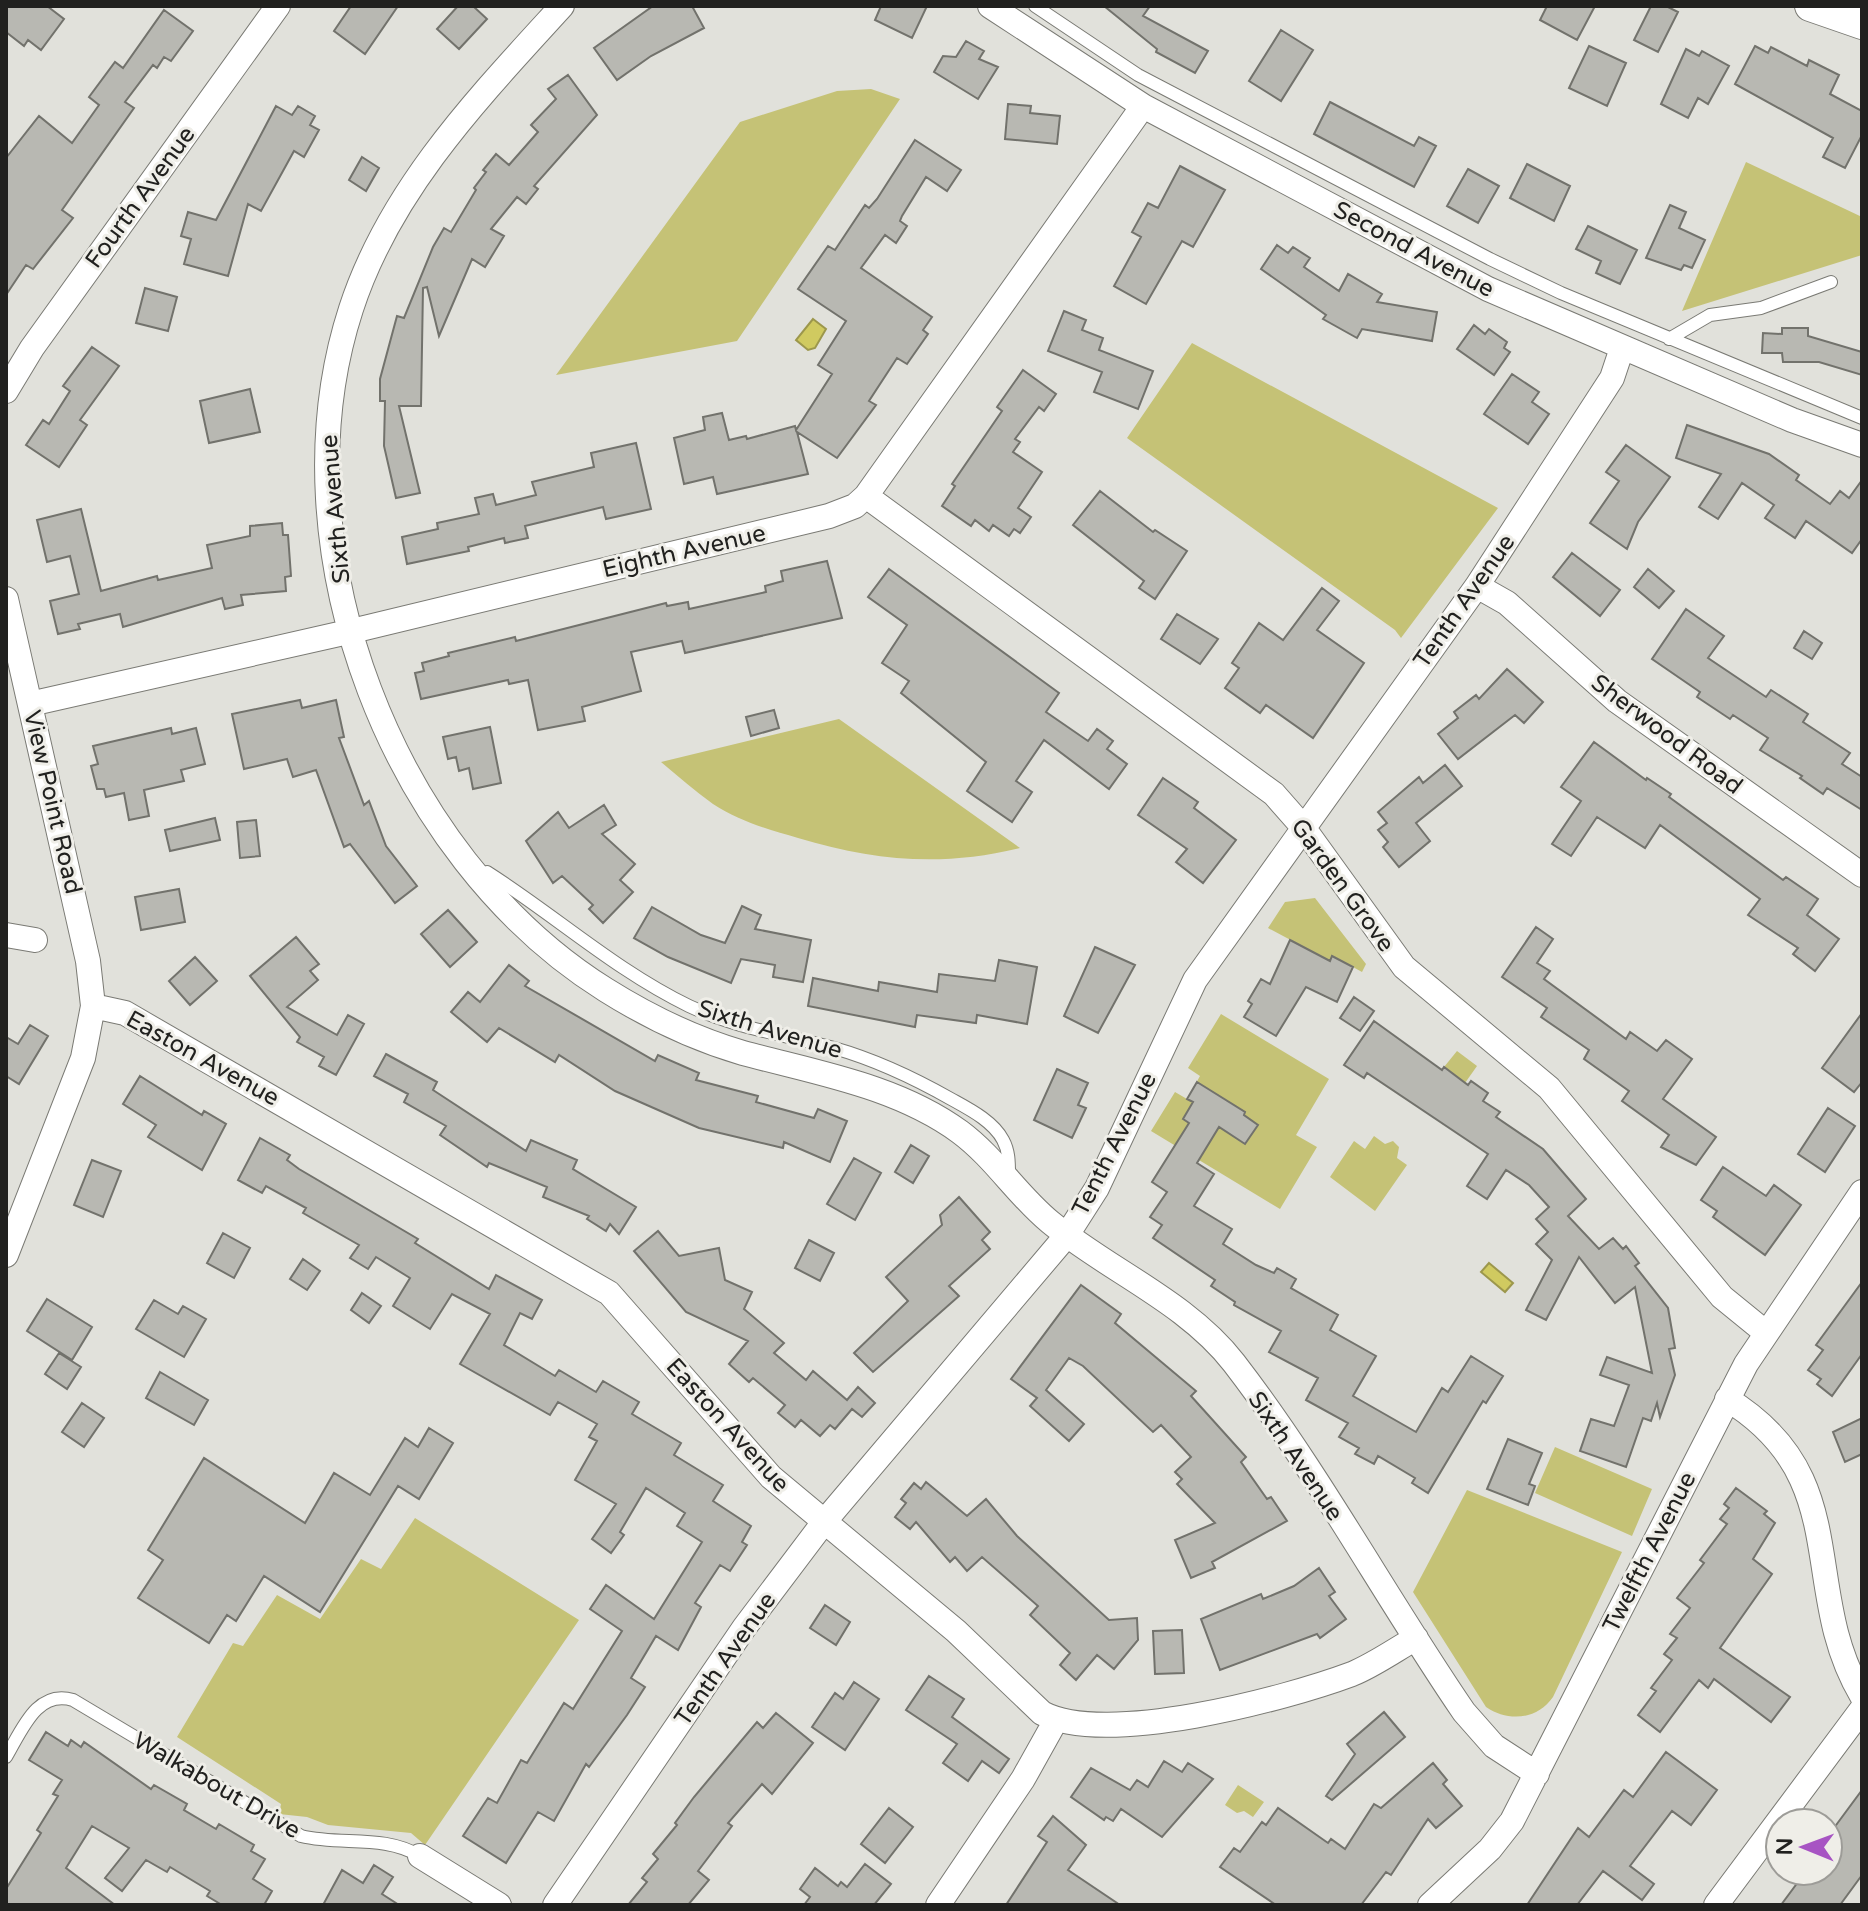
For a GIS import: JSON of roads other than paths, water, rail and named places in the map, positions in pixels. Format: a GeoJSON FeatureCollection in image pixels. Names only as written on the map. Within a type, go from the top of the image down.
{"type":"FeatureCollection","features":[{"type":"Feature","properties":{"kind":"street","name":"Fourth Avenue"},"geometry":{"type":"LineString","coordinates":[[6,391],[32,348],[278,6]]}},
{"type":"Feature","properties":{"kind":"street","name":"Sixth Avenue"},"geometry":{"type":"LineString","coordinates":[[562,6],[461,121],[391,217],[351,309],[328,413],[327,467],[331,527],[348,632],[399,757],[467,860],[504,905],[580,973],[626,1002],[708,1041],[813,1069],[921,1109],[956,1129],[988,1155],[1047,1220],[1198,1327],[1233,1362],[1480,1732],[1513,1760],[1537,1774]]}},
{"type":"Feature","properties":{"kind":"street","name":"Second Avenue"},"geometry":{"type":"LineString","coordinates":[[990,6],[1143,106],[1488,289],[1792,420],[1862,445]]}},
{"type":"Feature","properties":{"kind":"street"},"geometry":{"type":"LineString","coordinates":[[1810,6],[1862,24]]}},
{"type":"Feature","properties":{"kind":"street","name":"Eighth Avenue"},"geometry":{"type":"LineString","coordinates":[[30,704],[348,632],[829,516],[855,506],[866,496],[1143,106]]}},
{"type":"Feature","properties":{"kind":"street","name":"Tenth Avenue"},"geometry":{"type":"LineString","coordinates":[[555,1905],[744,1628],[824,1522],[1067,1235],[1097,1188],[1195,980],[1477,586],[1612,378],[1622,348]]}},
{"type":"Feature","properties":{"kind":"street","name":"Garden Grove"},"geometry":{"type":"LineString","coordinates":[[866,496],[1274,794],[1303,827],[1404,967],[1549,1088],[1722,1297],[1765,1332]]}},
{"type":"Feature","properties":{"kind":"street","name":"Sherwood Road"},"geometry":{"type":"LineString","coordinates":[[1477,586],[1507,603],[1617,701],[1862,875]]}},
{"type":"Feature","properties":{"kind":"street","name":"View Point Road"},"geometry":{"type":"LineString","coordinates":[[6,599],[88,961],[93,1006],[83,1058],[6,1255]]}},
{"type":"Feature","properties":{"kind":"street"},"geometry":{"type":"LineString","coordinates":[[6,935],[35,940]]}},
{"type":"Feature","properties":{"kind":"street","name":"Easton Avenue"},"geometry":{"type":"LineString","coordinates":[[93,1006],[125,1013],[589,1279],[624,1306],[722,1425],[771,1477],[956,1631],[1042,1713],[1056,1720]]}},
{"type":"Feature","properties":{"kind":"street","name":"Twelfth Avenue"},"geometry":{"type":"LineString","coordinates":[[1430,1905],[1490,1849],[1512,1821],[1727,1399],[1765,1332],[1862,1192]]}},
{"type":"Feature","properties":{"kind":"street"},"geometry":{"type":"LineString","coordinates":[[1727,1399],[1754,1416],[1772,1434],[1805,1482],[1822,1542],[1838,1644],[1848,1673],[1862,1696]]}},
{"type":"Feature","properties":{"kind":"street"},"geometry":{"type":"LineString","coordinates":[[938,1905],[1023,1779],[1056,1720],[1087,1725],[1207,1715],[1354,1673],[1416,1638]]}},
{"type":"Feature","properties":{"kind":"street"},"geometry":{"type":"LineString","coordinates":[[1716,1905],[1862,1709]]}},
{"type":"Feature","properties":{"kind":"street","name":"Walkabout Drive"},"geometry":{"type":"LineString","coordinates":[[420,1856],[499,1905]]}},
{"type":"Feature","properties":{"kind":"lane","name":"Second Avenue"},"geometry":{"type":"LineString","coordinates":[[1035,6],[1138,75],[1490,259],[1669,339],[1862,418]]}},
{"type":"Feature","properties":{"kind":"lane"},"geometry":{"type":"LineString","coordinates":[[1669,339],[1710,315],[1761,308],[1831,282]]}},
{"type":"Feature","properties":{"kind":"lane","name":"Walkabout Drive"},"geometry":{"type":"LineString","coordinates":[[6,1757],[40,1704],[49,1697],[60,1696],[73,1700],[301,1836],[320,1841],[393,1843],[420,1856]]}}]}
